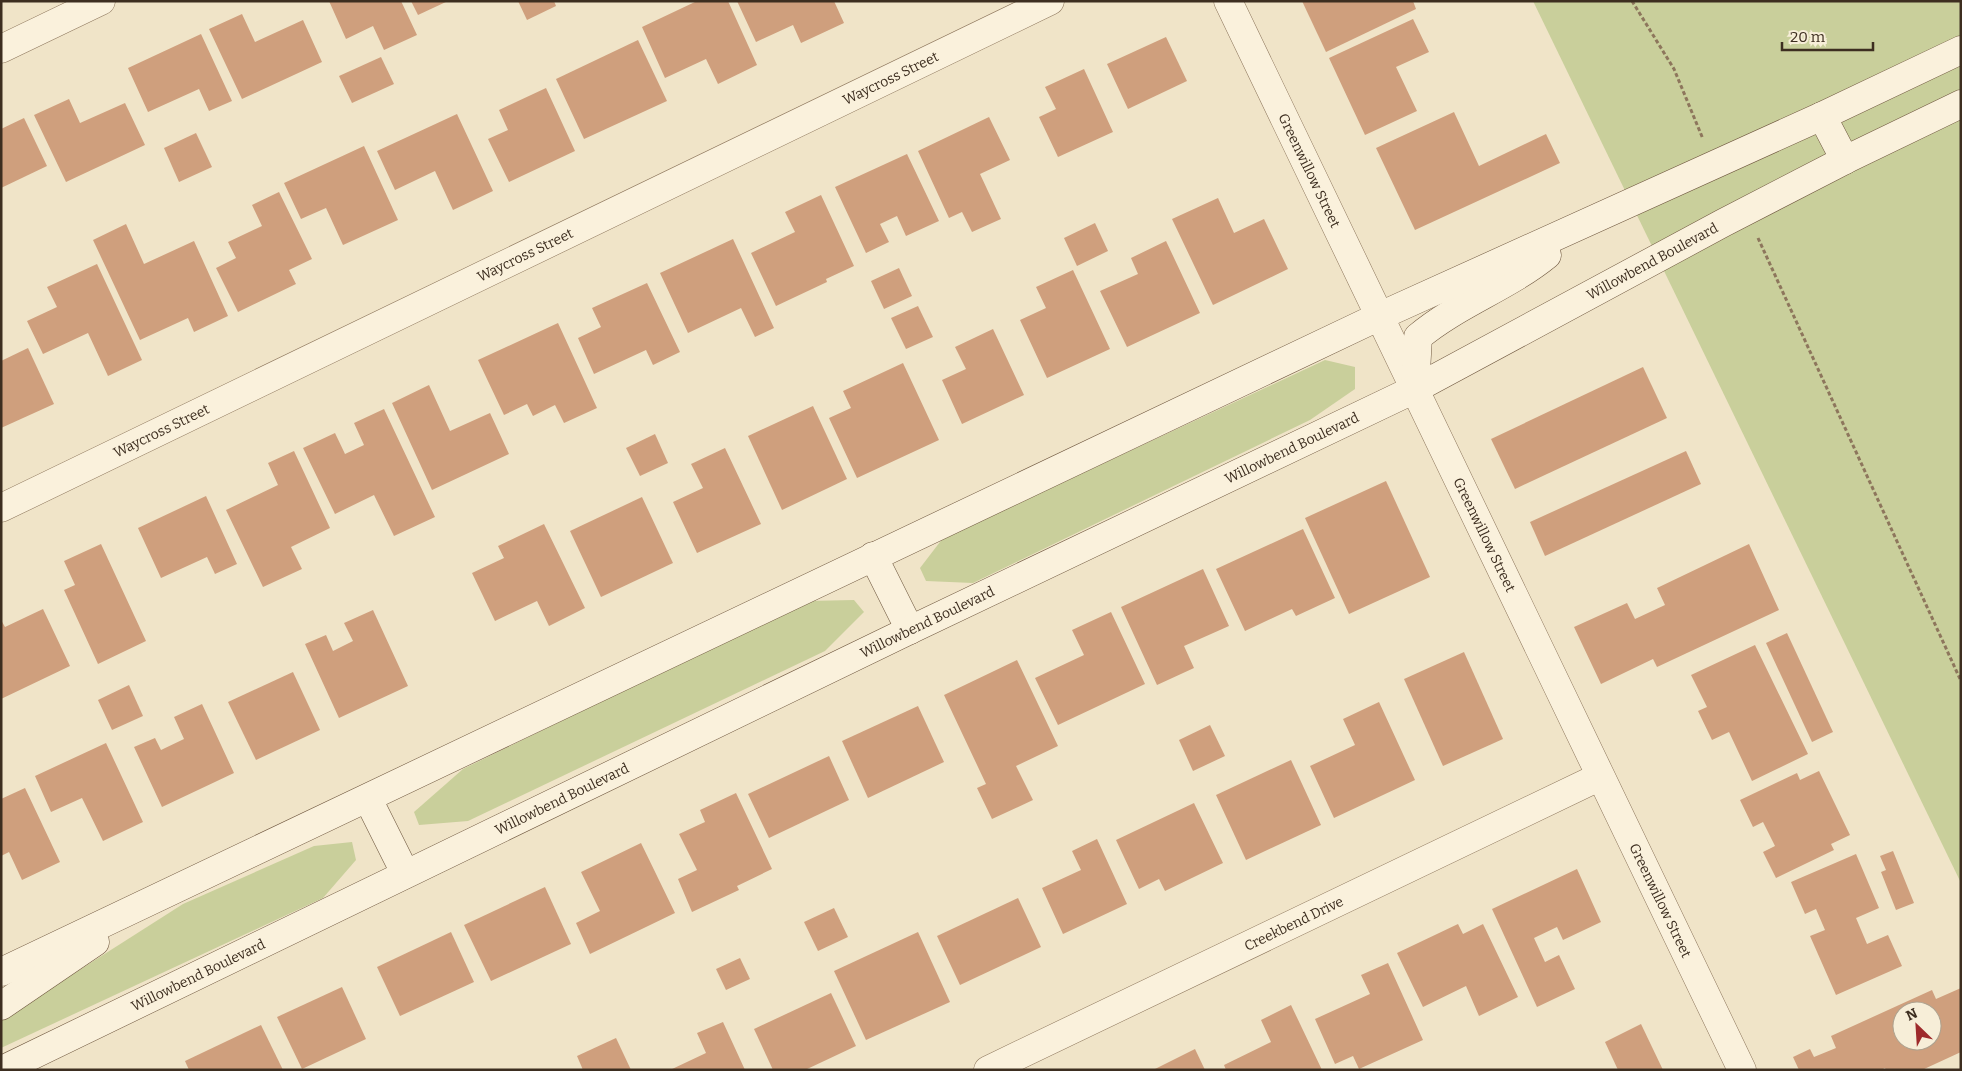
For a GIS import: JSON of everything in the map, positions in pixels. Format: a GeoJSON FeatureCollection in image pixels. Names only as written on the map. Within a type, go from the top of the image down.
{"type":"FeatureCollection","features":[{"type":"Feature","properties":{"kind":"main road"},"geometry":{"type":"LineString","coordinates":[[1,49],[101,1]]}},
{"type":"Feature","properties":{"kind":"main road","name":"Waycross Street"},"geometry":{"type":"LineString","coordinates":[[1,508],[1050,1]]}},
{"type":"Feature","properties":{"kind":"main road","name":"Greenwillow Street"},"geometry":{"type":"LineString","coordinates":[[1228,1],[1599,777],[1742,1070]]}},
{"type":"Feature","properties":{"kind":"main road"},"geometry":{"type":"LineString","coordinates":[[1,972],[1380,316],[1822,116],[1961,50]]}},
{"type":"Feature","properties":{"kind":"main road","name":"Willowbend Boulevard"},"geometry":{"type":"LineString","coordinates":[[2,1070],[405,873],[1415,389],[1746,211],[1845,160],[1961,104]]}},
{"type":"Feature","properties":{"kind":"main road"},"geometry":{"type":"LineString","coordinates":[[1822,116],[1845,160]]}},
{"type":"Feature","properties":{"kind":"main road"},"geometry":{"type":"LineString","coordinates":[[1415,389],[1418,337],[1470,300],[1535,265],[1586,222]]}},
{"type":"Feature","properties":{"kind":"main road"},"geometry":{"type":"LineString","coordinates":[[873,556],[910,630]]}},
{"type":"Feature","properties":{"kind":"main road","name":"Creekbend Drive"},"geometry":{"type":"LineString","coordinates":[[988,1070],[1599,777]]}},
{"type":"Feature","properties":{"kind":"main road"},"geometry":{"type":"LineString","coordinates":[[368,799],[405,873]]}},
{"type":"Feature","properties":{"kind":"main road"},"geometry":{"type":"LineString","coordinates":[[1,1006],[164,895]]}},
{"type":"Feature","properties":{"kind":"path"},"geometry":{"type":"LineString","coordinates":[[1632,1],[1674,69],[1714,165]]}},
{"type":"Feature","properties":{"kind":"path"},"geometry":{"type":"LineString","coordinates":[[1746,211],[1961,681]]}},
{"type":"Feature","properties":{"kind":"green space"},"geometry":{"type":"Polygon","coordinates":[[[1533,1],[1961,1],[1961,883],[1533,1]]]}},
{"type":"Feature","properties":{"kind":"green space"},"geometry":{"type":"Polygon","coordinates":[[[1325,360],[1355,367],[1355,389],[1310,420],[973,583],[926,581],[920,568],[943,538],[1325,360]]]}},
{"type":"Feature","properties":{"kind":"green space"},"geometry":{"type":"Polygon","coordinates":[[[854,600],[864,612],[825,651],[468,821],[419,825],[414,812],[463,769],[807,601],[854,600]]]}},
{"type":"Feature","properties":{"kind":"green space"},"geometry":{"type":"Polygon","coordinates":[[[352,842],[356,860],[323,898],[1,1048],[1,1020],[183,904],[314,846],[352,842]]]}},
{"type":"Feature","properties":{"kind":"building"},"geometry":{"type":"Polygon","coordinates":[[[329,1],[401,1],[417,35],[384,50],[373,26],[346,39],[329,1]]]}},
{"type":"Feature","properties":{"kind":"building"},"geometry":{"type":"Polygon","coordinates":[[[411,1],[448,1],[418,15],[411,1]]]}},
{"type":"Feature","properties":{"kind":"building"},"geometry":{"type":"Polygon","coordinates":[[[518,1],[554,1],[556,6],[527,20],[518,1]]]}},
{"type":"Feature","properties":{"kind":"building"},"geometry":{"type":"Polygon","coordinates":[[[697,1],[728,1],[757,65],[718,84],[706,59],[665,78],[642,27],[697,1]]]}},
{"type":"Feature","properties":{"kind":"building"},"geometry":{"type":"Polygon","coordinates":[[[737,1],[834,1],[844,23],[801,43],[793,25],[756,42],[737,1]]]}},
{"type":"Feature","properties":{"kind":"building"},"geometry":{"type":"Polygon","coordinates":[[[1302,1],[1413,1],[1416,9],[1326,52],[1302,1]]]}},
{"type":"Feature","properties":{"kind":"building"},"geometry":{"type":"Polygon","coordinates":[[[242,14],[255,42],[303,20],[322,62],[242,99],[209,29],[242,14]]]}},
{"type":"Feature","properties":{"kind":"building"},"geometry":{"type":"Polygon","coordinates":[[[1413,19],[1429,52],[1396,67],[1417,111],[1365,135],[1329,58],[1413,19]]]}},
{"type":"Feature","properties":{"kind":"building"},"geometry":{"type":"Polygon","coordinates":[[[201,34],[232,101],[209,111],[199,89],[148,112],[128,68],[201,34]]]}},
{"type":"Feature","properties":{"kind":"building"},"geometry":{"type":"Polygon","coordinates":[[[1166,37],[1187,81],[1128,109],[1107,64],[1166,37]]]}},
{"type":"Feature","properties":{"kind":"building"},"geometry":{"type":"Polygon","coordinates":[[[638,40],[667,101],[584,139],[556,79],[638,40]]]}},
{"type":"Feature","properties":{"kind":"building"},"geometry":{"type":"Polygon","coordinates":[[[381,57],[394,84],[352,103],[339,76],[381,57]]]}},
{"type":"Feature","properties":{"kind":"building"},"geometry":{"type":"Polygon","coordinates":[[[1084,69],[1113,132],[1058,157],[1039,117],[1056,109],[1045,87],[1084,69]]]}},
{"type":"Feature","properties":{"kind":"building"},"geometry":{"type":"Polygon","coordinates":[[[546,88],[575,151],[509,182],[488,139],[508,130],[499,110],[546,88]]]}},
{"type":"Feature","properties":{"kind":"building"},"geometry":{"type":"Polygon","coordinates":[[[69,99],[80,123],[125,103],[145,145],[66,182],[34,115],[69,99]]]}},
{"type":"Feature","properties":{"kind":"building"},"geometry":{"type":"Polygon","coordinates":[[[1454,112],[1479,166],[1546,134],[1560,163],[1415,230],[1376,148],[1454,112]]]}},
{"type":"Feature","properties":{"kind":"building"},"geometry":{"type":"Polygon","coordinates":[[[457,114],[493,191],[453,210],[435,171],[395,190],[377,151],[457,114]]]}},
{"type":"Feature","properties":{"kind":"building"},"geometry":{"type":"Polygon","coordinates":[[[989,117],[1010,160],[980,174],[1001,219],[972,232],[962,212],[949,218],[918,151],[989,117]]]}},
{"type":"Feature","properties":{"kind":"building"},"geometry":{"type":"Polygon","coordinates":[[[24,118],[47,166],[1,188],[1,129],[24,118]]]}},
{"type":"Feature","properties":{"kind":"building"},"geometry":{"type":"Polygon","coordinates":[[[196,133],[212,167],[179,182],[164,148],[196,133]]]}},
{"type":"Feature","properties":{"kind":"building"},"geometry":{"type":"Polygon","coordinates":[[[364,146],[398,220],[343,245],[326,208],[301,219],[284,183],[364,146]]]}},
{"type":"Feature","properties":{"kind":"building"},"geometry":{"type":"Polygon","coordinates":[[[907,154],[939,221],[906,236],[897,216],[880,224],[889,242],[866,253],[835,187],[907,154]]]}},
{"type":"Feature","properties":{"kind":"building"},"geometry":{"type":"Polygon","coordinates":[[[279,192],[312,259],[289,270],[296,284],[238,312],[216,268],[236,258],[228,242],[262,226],[252,205],[279,192]]]}},
{"type":"Feature","properties":{"kind":"building"},"geometry":{"type":"Polygon","coordinates":[[[821,195],[854,266],[826,279],[827,282],[776,306],[751,253],[795,232],[785,212],[821,195]]]}},
{"type":"Feature","properties":{"kind":"building"},"geometry":{"type":"Polygon","coordinates":[[[1218,198],[1234,233],[1264,219],[1288,269],[1213,305],[1172,219],[1218,198]]]}},
{"type":"Feature","properties":{"kind":"building"},"geometry":{"type":"Polygon","coordinates":[[[1095,223],[1108,251],[1077,266],[1064,238],[1095,223]]]}},
{"type":"Feature","properties":{"kind":"building"},"geometry":{"type":"Polygon","coordinates":[[[126,224],[144,264],[194,241],[228,316],[194,332],[188,318],[140,340],[93,240],[126,224]]]}},
{"type":"Feature","properties":{"kind":"building"},"geometry":{"type":"Polygon","coordinates":[[[733,239],[774,328],[755,337],[741,308],[688,333],[660,273],[733,239]]]}},
{"type":"Feature","properties":{"kind":"building"},"geometry":{"type":"Polygon","coordinates":[[[1166,241],[1200,313],[1127,347],[1100,291],[1138,274],[1131,258],[1166,241]]]}},
{"type":"Feature","properties":{"kind":"building"},"geometry":{"type":"Polygon","coordinates":[[[97,264],[142,360],[108,376],[88,333],[43,354],[27,321],[57,307],[47,287],[97,264]]]}},
{"type":"Feature","properties":{"kind":"building"},"geometry":{"type":"Polygon","coordinates":[[[899,268],[912,296],[884,309],[871,281],[899,268]]]}},
{"type":"Feature","properties":{"kind":"building"},"geometry":{"type":"Polygon","coordinates":[[[1073,270],[1110,349],[1047,378],[1020,320],[1046,308],[1036,287],[1073,270]]]}},
{"type":"Feature","properties":{"kind":"building"},"geometry":{"type":"Polygon","coordinates":[[[647,283],[680,352],[653,365],[646,350],[594,374],[578,338],[601,327],[592,308],[647,283]]]}},
{"type":"Feature","properties":{"kind":"building"},"geometry":{"type":"Polygon","coordinates":[[[918,306],[933,337],[906,349],[891,318],[918,306]]]}},
{"type":"Feature","properties":{"kind":"building"},"geometry":{"type":"Polygon","coordinates":[[[558,323],[597,408],[564,423],[555,405],[533,416],[527,404],[504,415],[478,360],[558,323]]]}},
{"type":"Feature","properties":{"kind":"building"},"geometry":{"type":"Polygon","coordinates":[[[993,329],[1024,395],[962,424],[942,380],[966,369],[955,347],[993,329]]]}},
{"type":"Feature","properties":{"kind":"building"},"geometry":{"type":"Polygon","coordinates":[[[28,348],[54,404],[1,428],[1,361],[28,348]]]}},
{"type":"Feature","properties":{"kind":"building"},"geometry":{"type":"Polygon","coordinates":[[[903,363],[939,440],[857,478],[829,418],[851,408],[843,391],[903,363]]]}},
{"type":"Feature","properties":{"kind":"building"},"geometry":{"type":"Polygon","coordinates":[[[1643,367],[1667,418],[1515,489],[1491,439],[1643,367]]]}},
{"type":"Feature","properties":{"kind":"building"},"geometry":{"type":"Polygon","coordinates":[[[429,385],[450,431],[490,413],[509,454],[432,490],[392,403],[429,385]]]}},
{"type":"Feature","properties":{"kind":"building"},"geometry":{"type":"Polygon","coordinates":[[[813,406],[847,479],[782,510],[748,436],[813,406]]]}},
{"type":"Feature","properties":{"kind":"building"},"geometry":{"type":"Polygon","coordinates":[[[384,409],[435,517],[394,536],[374,495],[335,514],[303,448],[335,433],[345,454],[364,445],[354,423],[384,409]]]}},
{"type":"Feature","properties":{"kind":"building"},"geometry":{"type":"Polygon","coordinates":[[[655,434],[668,463],[640,476],[626,448],[655,434]]]}},
{"type":"Feature","properties":{"kind":"building"},"geometry":{"type":"Polygon","coordinates":[[[725,448],[761,524],[697,553],[673,502],[703,488],[691,464],[725,448]]]}},
{"type":"Feature","properties":{"kind":"building"},"geometry":{"type":"Polygon","coordinates":[[[294,451],[330,528],[291,547],[302,569],[263,587],[226,510],[278,485],[268,463],[294,451]]]}},
{"type":"Feature","properties":{"kind":"building"},"geometry":{"type":"Polygon","coordinates":[[[1686,451],[1701,484],[1545,556],[1530,522],[1686,451]]]}},
{"type":"Feature","properties":{"kind":"building"},"geometry":{"type":"Polygon","coordinates":[[[1386,481],[1430,577],[1349,614],[1305,518],[1386,481]]]}},
{"type":"Feature","properties":{"kind":"building"},"geometry":{"type":"Polygon","coordinates":[[[206,496],[237,564],[215,574],[207,557],[161,578],[138,528],[206,496]]]}},
{"type":"Feature","properties":{"kind":"building"},"geometry":{"type":"Polygon","coordinates":[[[642,497],[673,563],[601,597],[570,531],[642,497]]]}},
{"type":"Feature","properties":{"kind":"building"},"geometry":{"type":"Polygon","coordinates":[[[544,524],[585,608],[549,626],[537,601],[495,621],[472,573],[504,558],[498,546],[544,524]]]}},
{"type":"Feature","properties":{"kind":"building"},"geometry":{"type":"Polygon","coordinates":[[[1303,529],[1335,598],[1296,616],[1292,609],[1245,631],[1216,569],[1303,529]]]}},
{"type":"Feature","properties":{"kind":"building"},"geometry":{"type":"Polygon","coordinates":[[[101,544],[146,641],[98,664],[64,590],[75,585],[64,561],[101,544]]]}},
{"type":"Feature","properties":{"kind":"building"},"geometry":{"type":"Polygon","coordinates":[[[1749,544],[1779,610],[1657,667],[1653,659],[1601,684],[1574,627],[1627,603],[1635,619],[1665,605],[1657,588],[1749,544]]]}},
{"type":"Feature","properties":{"kind":"building"},"geometry":{"type":"Polygon","coordinates":[[[1203,569],[1229,626],[1184,646],[1194,668],[1157,685],[1121,607],[1203,569]]]}},
{"type":"Feature","properties":{"kind":"building"},"geometry":{"type":"Polygon","coordinates":[[[43,609],[70,666],[1,699],[1,620],[5,627],[43,609]]]}},
{"type":"Feature","properties":{"kind":"building"},"geometry":{"type":"Polygon","coordinates":[[[373,610],[408,686],[339,718],[305,644],[326,635],[333,651],[353,641],[344,623],[373,610]]]}},
{"type":"Feature","properties":{"kind":"building"},"geometry":{"type":"Polygon","coordinates":[[[1111,612],[1145,684],[1058,725],[1035,678],[1084,655],[1072,630],[1111,612]]]}},
{"type":"Feature","properties":{"kind":"building"},"geometry":{"type":"Polygon","coordinates":[[[1787,633],[1833,732],[1812,742],[1766,643],[1787,633]]]}},
{"type":"Feature","properties":{"kind":"building"},"geometry":{"type":"Polygon","coordinates":[[[1755,645],[1808,754],[1752,781],[1729,732],[1712,740],[1698,711],[1707,707],[1691,675],[1755,645]]]}},
{"type":"Feature","properties":{"kind":"building"},"geometry":{"type":"Polygon","coordinates":[[[1464,652],[1503,739],[1443,766],[1404,679],[1464,652]]]}},
{"type":"Feature","properties":{"kind":"building"},"geometry":{"type":"Polygon","coordinates":[[[1017,660],[1058,746],[1016,766],[1033,800],[992,819],[977,788],[986,784],[944,695],[1017,660]]]}},
{"type":"Feature","properties":{"kind":"building"},"geometry":{"type":"Polygon","coordinates":[[[293,672],[320,730],[256,760],[228,702],[293,672]]]}},
{"type":"Feature","properties":{"kind":"building"},"geometry":{"type":"Polygon","coordinates":[[[129,685],[143,716],[112,730],[98,700],[129,685]]]}},
{"type":"Feature","properties":{"kind":"building"},"geometry":{"type":"Polygon","coordinates":[[[1379,702],[1415,780],[1334,818],[1310,766],[1355,745],[1343,719],[1379,702]]]}},
{"type":"Feature","properties":{"kind":"building"},"geometry":{"type":"Polygon","coordinates":[[[202,704],[234,773],[162,807],[134,747],[155,738],[161,750],[184,739],[174,717],[202,704]]]}},
{"type":"Feature","properties":{"kind":"building"},"geometry":{"type":"Polygon","coordinates":[[[918,706],[944,762],[868,798],[842,741],[918,706]]]}},
{"type":"Feature","properties":{"kind":"building"},"geometry":{"type":"Polygon","coordinates":[[[1210,725],[1225,756],[1193,771],[1179,740],[1210,725]]]}},
{"type":"Feature","properties":{"kind":"building"},"geometry":{"type":"Polygon","coordinates":[[[106,743],[143,822],[103,841],[82,798],[51,812],[35,776],[106,743]]]}},
{"type":"Feature","properties":{"kind":"building"},"geometry":{"type":"Polygon","coordinates":[[[829,756],[849,800],[769,838],[748,794],[829,756]]]}},
{"type":"Feature","properties":{"kind":"building"},"geometry":{"type":"Polygon","coordinates":[[[1291,760],[1321,825],[1246,860],[1216,795],[1291,760]]]}},
{"type":"Feature","properties":{"kind":"building"},"geometry":{"type":"Polygon","coordinates":[[[1819,771],[1850,835],[1831,844],[1834,850],[1776,878],[1763,852],[1775,846],[1763,822],[1753,827],[1740,800],[1797,773],[1800,780],[1819,771]]]}},
{"type":"Feature","properties":{"kind":"building"},"geometry":{"type":"Polygon","coordinates":[[[25,788],[60,862],[22,880],[9,852],[1,856],[1,799],[25,788]]]}},
{"type":"Feature","properties":{"kind":"building"},"geometry":{"type":"Polygon","coordinates":[[[736,793],[772,869],[737,886],[739,890],[692,912],[678,879],[697,870],[679,834],[705,822],[700,810],[736,793]]]}},
{"type":"Feature","properties":{"kind":"building"},"geometry":{"type":"Polygon","coordinates":[[[1194,803],[1223,863],[1165,891],[1159,879],[1139,889],[1116,840],[1194,803]]]}},
{"type":"Feature","properties":{"kind":"building"},"geometry":{"type":"Polygon","coordinates":[[[1097,839],[1127,904],[1063,934],[1042,888],[1081,870],[1072,851],[1097,839]]]}},
{"type":"Feature","properties":{"kind":"building"},"geometry":{"type":"Polygon","coordinates":[[[641,843],[675,913],[590,954],[576,923],[600,911],[581,872],[641,843]]]}},
{"type":"Feature","properties":{"kind":"building"},"geometry":{"type":"Polygon","coordinates":[[[1893,851],[1914,903],[1896,910],[1881,872],[1886,870],[1880,856],[1893,851]]]}},
{"type":"Feature","properties":{"kind":"building"},"geometry":{"type":"Polygon","coordinates":[[[1856,854],[1879,908],[1856,918],[1867,944],[1888,935],[1902,966],[1836,995],[1810,936],[1825,930],[1816,909],[1805,914],[1791,882],[1856,854]]]}},
{"type":"Feature","properties":{"kind":"building"},"geometry":{"type":"Polygon","coordinates":[[[1577,869],[1601,922],[1563,940],[1557,927],[1534,938],[1545,962],[1559,955],[1575,989],[1537,1007],[1492,909],[1577,869]]]}},
{"type":"Feature","properties":{"kind":"building"},"geometry":{"type":"Polygon","coordinates":[[[545,887],[571,944],[491,981],[464,925],[545,887]]]}},
{"type":"Feature","properties":{"kind":"building"},"geometry":{"type":"Polygon","coordinates":[[[1018,898],[1041,947],[960,985],[937,936],[1018,898]]]}},
{"type":"Feature","properties":{"kind":"building"},"geometry":{"type":"Polygon","coordinates":[[[834,908],[848,937],[818,951],[804,922],[834,908]]]}},
{"type":"Feature","properties":{"kind":"building"},"geometry":{"type":"Polygon","coordinates":[[[1458,924],[1463,934],[1483,924],[1518,997],[1479,1016],[1466,986],[1423,1007],[1397,953],[1458,924]]]}},
{"type":"Feature","properties":{"kind":"building"},"geometry":{"type":"Polygon","coordinates":[[[451,932],[474,982],[400,1016],[377,967],[451,932]]]}},
{"type":"Feature","properties":{"kind":"building"},"geometry":{"type":"Polygon","coordinates":[[[918,932],[950,1002],[866,1040],[834,971],[918,932]]]}},
{"type":"Feature","properties":{"kind":"building"},"geometry":{"type":"Polygon","coordinates":[[[740,958],[750,979],[726,990],[716,969],[740,958]]]}},
{"type":"Feature","properties":{"kind":"building"},"geometry":{"type":"Polygon","coordinates":[[[1388,963],[1423,1040],[1359,1069],[1353,1056],[1335,1064],[1315,1019],[1370,994],[1361,975],[1388,963]]]}},
{"type":"Feature","properties":{"kind":"building"},"geometry":{"type":"Polygon","coordinates":[[[342,987],[366,1039],[302,1069],[277,1017],[342,987]]]}},
{"type":"Feature","properties":{"kind":"building"},"geometry":{"type":"Polygon","coordinates":[[[1961,988],[1961,1052],[1922,1070],[1886,1070],[1885,1068],[1881,1070],[1799,1070],[1793,1057],[1810,1049],[1814,1057],[1836,1048],[1831,1036],[1892,1008],[1892,1051],[1942,1051],[1942,1001],[1908,1001],[1932,990],[1936,999],[1961,988]]]}},
{"type":"Feature","properties":{"kind":"building"},"geometry":{"type":"Polygon","coordinates":[[[831,993],[856,1046],[805,1070],[773,1070],[754,1029],[831,993]]]}},
{"type":"Feature","properties":{"kind":"building"},"geometry":{"type":"Polygon","coordinates":[[[1291,1005],[1322,1070],[1226,1070],[1224,1065],[1271,1042],[1261,1020],[1291,1005]]]}},
{"type":"Feature","properties":{"kind":"building"},"geometry":{"type":"Polygon","coordinates":[[[723,1022],[745,1070],[670,1070],[706,1053],[697,1033],[723,1022]]]}},
{"type":"Feature","properties":{"kind":"building"},"geometry":{"type":"Polygon","coordinates":[[[1641,1024],[1663,1070],[1618,1070],[1605,1042],[1641,1024]]]}},
{"type":"Feature","properties":{"kind":"building"},"geometry":{"type":"Polygon","coordinates":[[[261,1025],[283,1070],[189,1070],[185,1061],[261,1025]]]}},
{"type":"Feature","properties":{"kind":"building"},"geometry":{"type":"Polygon","coordinates":[[[616,1038],[631,1070],[583,1070],[577,1056],[616,1038]]]}},
{"type":"Feature","properties":{"kind":"building"},"geometry":{"type":"Polygon","coordinates":[[[1195,1049],[1205,1070],[1153,1070],[1195,1049]]]}}]}
